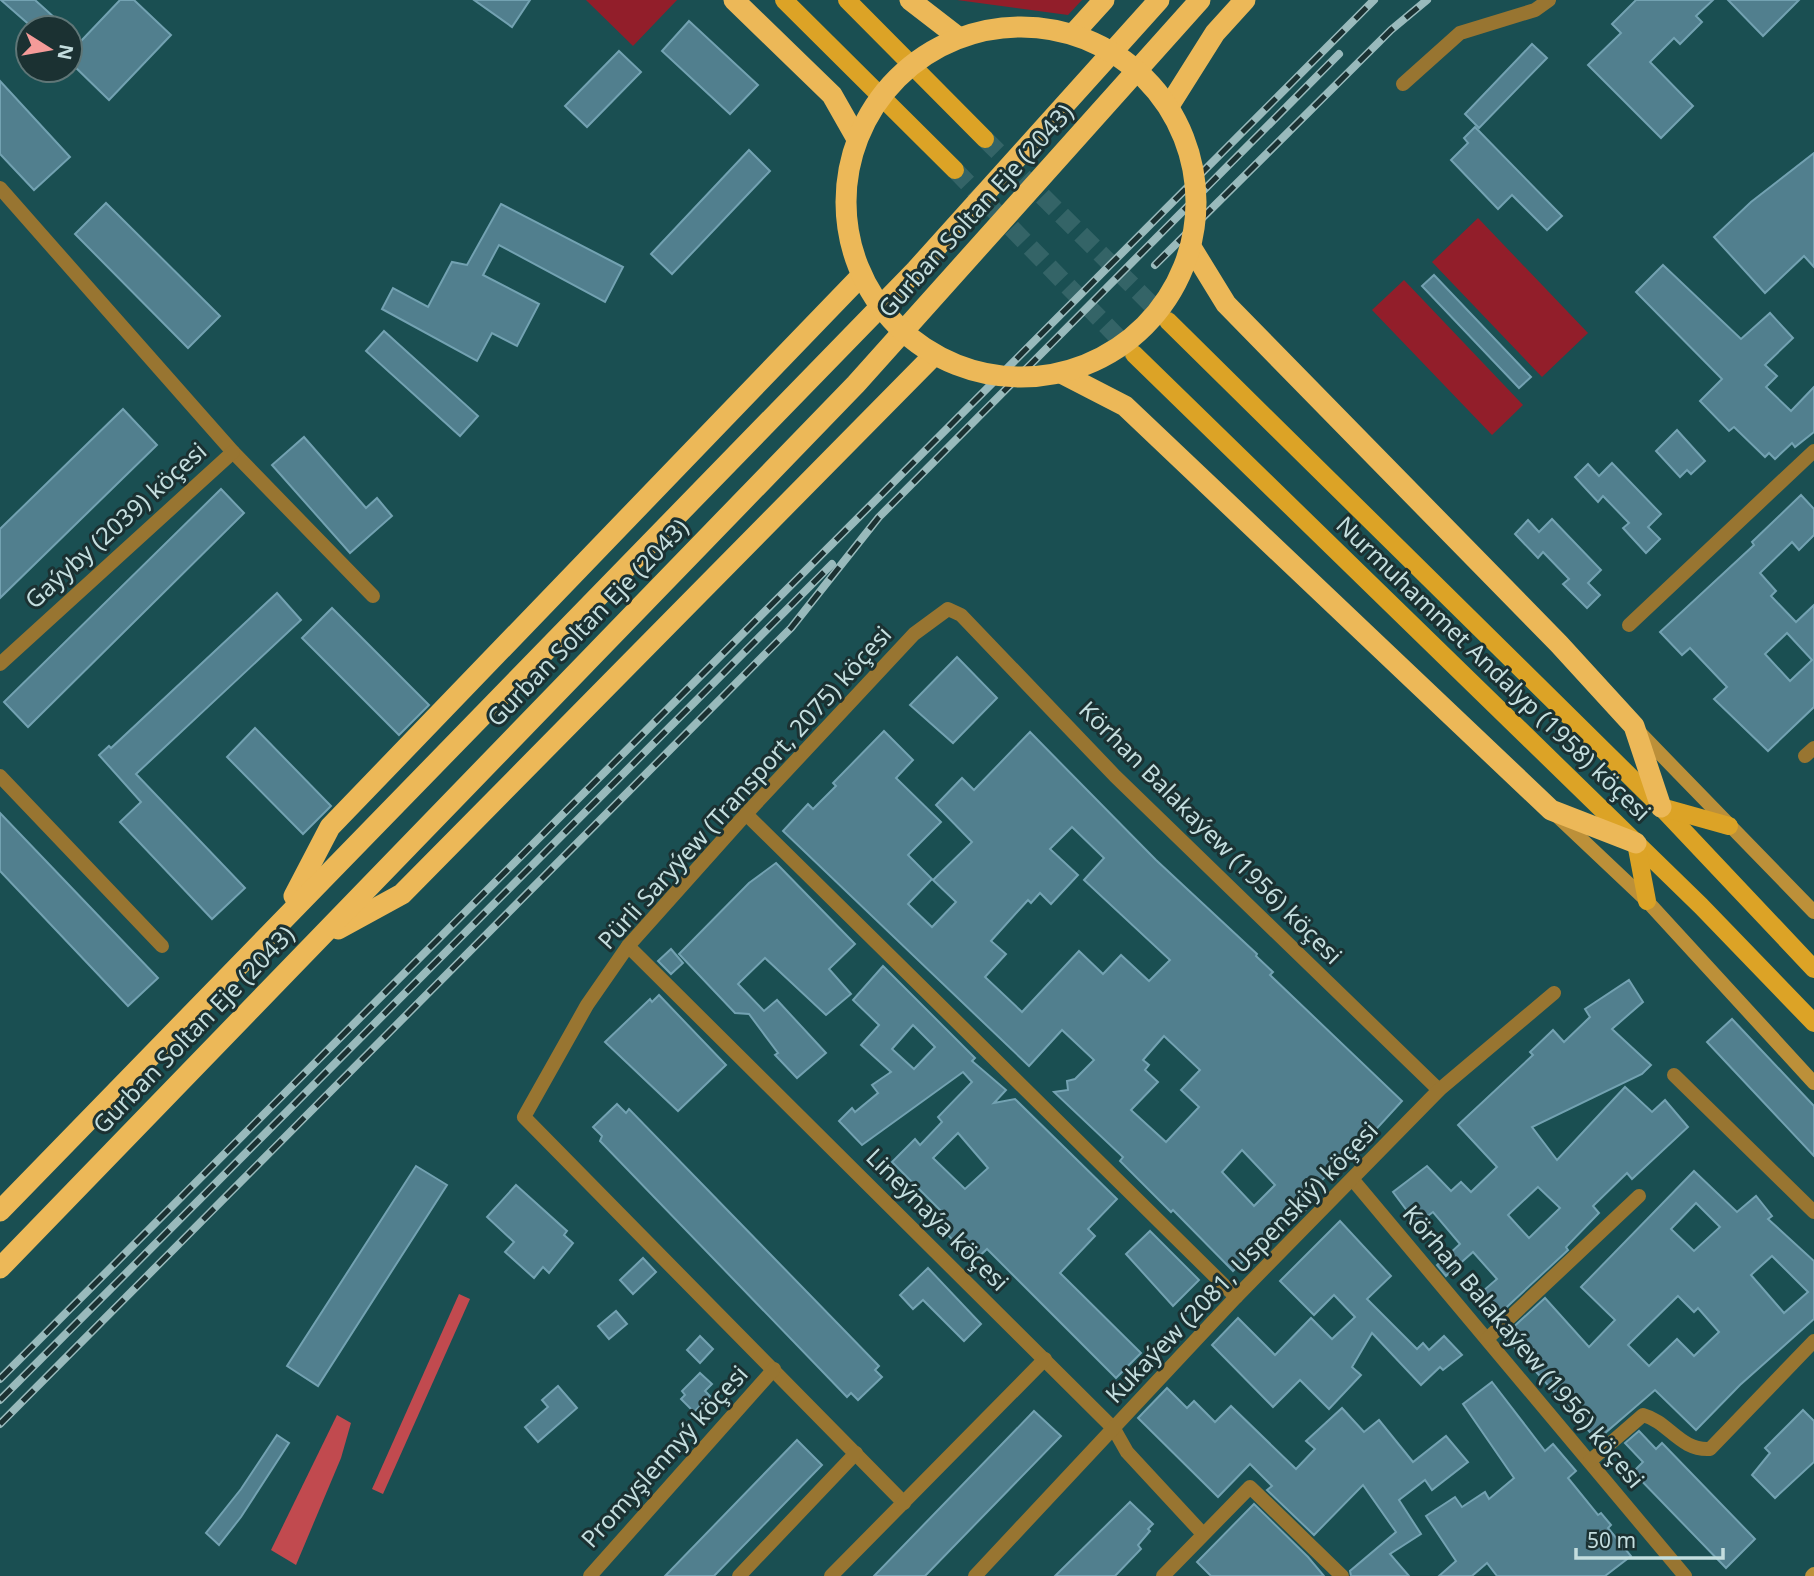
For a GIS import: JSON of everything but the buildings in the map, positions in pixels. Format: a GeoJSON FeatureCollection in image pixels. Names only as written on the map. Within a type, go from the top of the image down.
{"type":"FeatureCollection","features":[{"type":"Feature","properties":{"kind":"highway"},"geometry":{"type":"LineString","coordinates":[[734,0],[832,95],[857,139]]}},
{"type":"Feature","properties":{"kind":"highway"},"geometry":{"type":"LineString","coordinates":[[910,0],[958,37]]}},
{"type":"Feature","properties":{"kind":"highway"},"geometry":{"type":"LineString","coordinates":[[1074,33],[1104,0]]}},
{"type":"Feature","properties":{"kind":"highway","name":"Gurban Soltan Eje (2043)"},"geometry":{"type":"LineString","coordinates":[[0,1211],[284,916],[916,270],[1159,0]]}},
{"type":"Feature","properties":{"kind":"highway","name":"Gurban Soltan Eje (2043)"},"geometry":{"type":"LineString","coordinates":[[0,1268],[856,384],[1200,0]]}},
{"type":"Feature","properties":{"kind":"highway"},"geometry":{"type":"LineString","coordinates":[[1169,106],[1215,33],[1245,0]]}},
{"type":"Feature","properties":{"kind":"highway"},"geometry":{"type":"LineString","coordinates":[[1002,26],[1046,27],[1074,33],[1111,50],[1143,75],[1169,106],[1188,146],[1196,188],[1191,247],[1177,282],[1147,323],[1129,341],[1097,361],[1061,373],[1010,378],[969,370],[933,356],[896,326],[861,276],[848,231],[848,181],[857,139],[884,91],[918,59],[958,37],[1002,26]]}},
{"type":"Feature","properties":{"kind":"highway"},"geometry":{"type":"LineString","coordinates":[[1191,247],[1226,304],[1559,645],[1634,726],[1661,807]]}},
{"type":"Feature","properties":{"kind":"highway"},"geometry":{"type":"LineString","coordinates":[[284,916],[330,827],[861,276]]}},
{"type":"Feature","properties":{"kind":"highway"},"geometry":{"type":"LineString","coordinates":[[317,940],[402,894],[933,356]]}},
{"type":"Feature","properties":{"kind":"highway"},"geometry":{"type":"LineString","coordinates":[[1061,373],[1125,406],[1551,810],[1636,843]]}},
{"type":"Feature","properties":{"kind":"main road"},"geometry":{"type":"LineString","coordinates":[[784,0],[955,170]]}},
{"type":"Feature","properties":{"kind":"main road"},"geometry":{"type":"LineString","coordinates":[[847,0],[985,139]]}},
{"type":"Feature","properties":{"kind":"main road","name":"Nurmuhammet Andalyp (1958) köçesi"},"geometry":{"type":"LineString","coordinates":[[1168,321],[1661,807],[1814,969]]}},
{"type":"Feature","properties":{"kind":"main road","name":"Nurmuhammet Andalyp (1958) köçesi"},"geometry":{"type":"LineString","coordinates":[[1134,354],[1636,843],[1814,1023]]}},
{"type":"Feature","properties":{"kind":"main road"},"geometry":{"type":"LineString","coordinates":[[1661,807],[1729,826]]}},
{"type":"Feature","properties":{"kind":"main road"},"geometry":{"type":"LineString","coordinates":[[1636,843],[1647,901]]}},
{"type":"Feature","properties":{"kind":"street"},"geometry":{"type":"LineString","coordinates":[[1404,84],[1460,33],[1535,10],[1549,0]]}},
{"type":"Feature","properties":{"kind":"street"},"geometry":{"type":"LineString","coordinates":[[0,188],[233,452],[373,596]]}},
{"type":"Feature","properties":{"kind":"street"},"geometry":{"type":"LineString","coordinates":[[1629,625],[1814,451]]}},
{"type":"Feature","properties":{"kind":"street","name":"Gaýyby (2039) köçesi"},"geometry":{"type":"LineString","coordinates":[[0,664],[233,452]]}},
{"type":"Feature","properties":{"kind":"street","name":"Pürli Saryýew (Transport, 2075) köçesi"},"geometry":{"type":"LineString","coordinates":[[774,1369],[524,1117],[587,1005],[628,946],[746,814],[914,634],[948,609]]}},
{"type":"Feature","properties":{"kind":"street","name":"Körhan Balakaýew (1956) köçesi"},"geometry":{"type":"LineString","coordinates":[[948,609],[961,615],[1115,776],[1440,1090]]}},
{"type":"Feature","properties":{"kind":"street"},"geometry":{"type":"LineString","coordinates":[[1634,726],[1814,912]]}},
{"type":"Feature","properties":{"kind":"street"},"geometry":{"type":"LineString","coordinates":[[0,776],[162,946]]}},
{"type":"Feature","properties":{"kind":"street"},"geometry":{"type":"LineString","coordinates":[[1551,810],[1647,901],[1814,1083]]}},
{"type":"Feature","properties":{"kind":"street"},"geometry":{"type":"LineString","coordinates":[[746,814],[1236,1297]]}},
{"type":"Feature","properties":{"kind":"street","name":"Lineýnaýa köçesi"},"geometry":{"type":"LineString","coordinates":[[628,946],[1114,1429],[1127,1452],[1203,1534]]}},
{"type":"Feature","properties":{"kind":"street","name":"Kukaýew (2081, Uspenskiý) köçesi"},"geometry":{"type":"LineString","coordinates":[[975,1576],[1236,1297],[1440,1090],[1554,993]]}},
{"type":"Feature","properties":{"kind":"street"},"geometry":{"type":"LineString","coordinates":[[1674,1075],[1814,1212]]}},
{"type":"Feature","properties":{"kind":"street","name":"Körhan Balakaýew (1956) köçesi"},"geometry":{"type":"LineString","coordinates":[[1353,1180],[1685,1576]]}},
{"type":"Feature","properties":{"kind":"street"},"geometry":{"type":"LineString","coordinates":[[1487,1339],[1639,1196]]}},
{"type":"Feature","properties":{"kind":"street"},"geometry":{"type":"LineString","coordinates":[[1590,1461],[1643,1415],[1653,1418],[1685,1445],[1710,1449],[1814,1341]]}},
{"type":"Feature","properties":{"kind":"street"},"geometry":{"type":"LineString","coordinates":[[831,1576],[1045,1359]]}},
{"type":"Feature","properties":{"kind":"street"},"geometry":{"type":"LineString","coordinates":[[774,1369],[904,1503]]}},
{"type":"Feature","properties":{"kind":"street","name":"Promyşlennyý köçesi"},"geometry":{"type":"LineString","coordinates":[[590,1576],[774,1369]]}},
{"type":"Feature","properties":{"kind":"street"},"geometry":{"type":"LineString","coordinates":[[739,1576],[856,1453]]}},
{"type":"Feature","properties":{"kind":"street"},"geometry":{"type":"LineString","coordinates":[[1163,1576],[1250,1487],[1342,1576]]}},
{"type":"Feature","properties":{"kind":"shaded area"},"geometry":{"type":"Polygon","coordinates":[[[586,0],[677,0],[633,46],[586,0]]]}},
{"type":"Feature","properties":{"kind":"shaded area"},"geometry":{"type":"Polygon","coordinates":[[[957,0],[1082,0],[1068,15],[957,0]]]}},
{"type":"Feature","properties":{"kind":"shaded area"},"geometry":{"type":"Polygon","coordinates":[[[1478,218],[1588,333],[1542,377],[1432,262],[1478,218]]]}},
{"type":"Feature","properties":{"kind":"shaded area"},"geometry":{"type":"Polygon","coordinates":[[[1404,280],[1523,405],[1492,435],[1372,310],[1404,280]]]}},
{"type":"Feature","properties":{"kind":"shaded area"},"geometry":{"type":"Polygon","coordinates":[[[459,1294],[470,1299],[383,1494],[372,1489],[459,1294]]]}},
{"type":"Feature","properties":{"kind":"shaded area"},"geometry":{"type":"Polygon","coordinates":[[[337,1415],[351,1423],[341,1458],[296,1565],[271,1550],[337,1415]]]}},
{"type":"Feature","properties":{"kind":"tunnel"},"geometry":{"type":"LineString","coordinates":[[985,139],[1168,321]]}},
{"type":"Feature","properties":{"kind":"tunnel"},"geometry":{"type":"LineString","coordinates":[[955,170],[1134,354]]}},
{"type":"Feature","properties":{"kind":"railway"},"geometry":{"type":"LineString","coordinates":[[0,1379],[1374,0]]}},
{"type":"Feature","properties":{"kind":"railway"},"geometry":{"type":"LineString","coordinates":[[1155,265],[1391,30],[1427,0]]}},
{"type":"Feature","properties":{"kind":"railway"},"geometry":{"type":"LineString","coordinates":[[0,1424],[791,628],[879,517],[1339,54]]}},
{"type":"Feature","properties":{"kind":"railway"},"geometry":{"type":"LineString","coordinates":[[0,1400],[832,564]]}}]}
